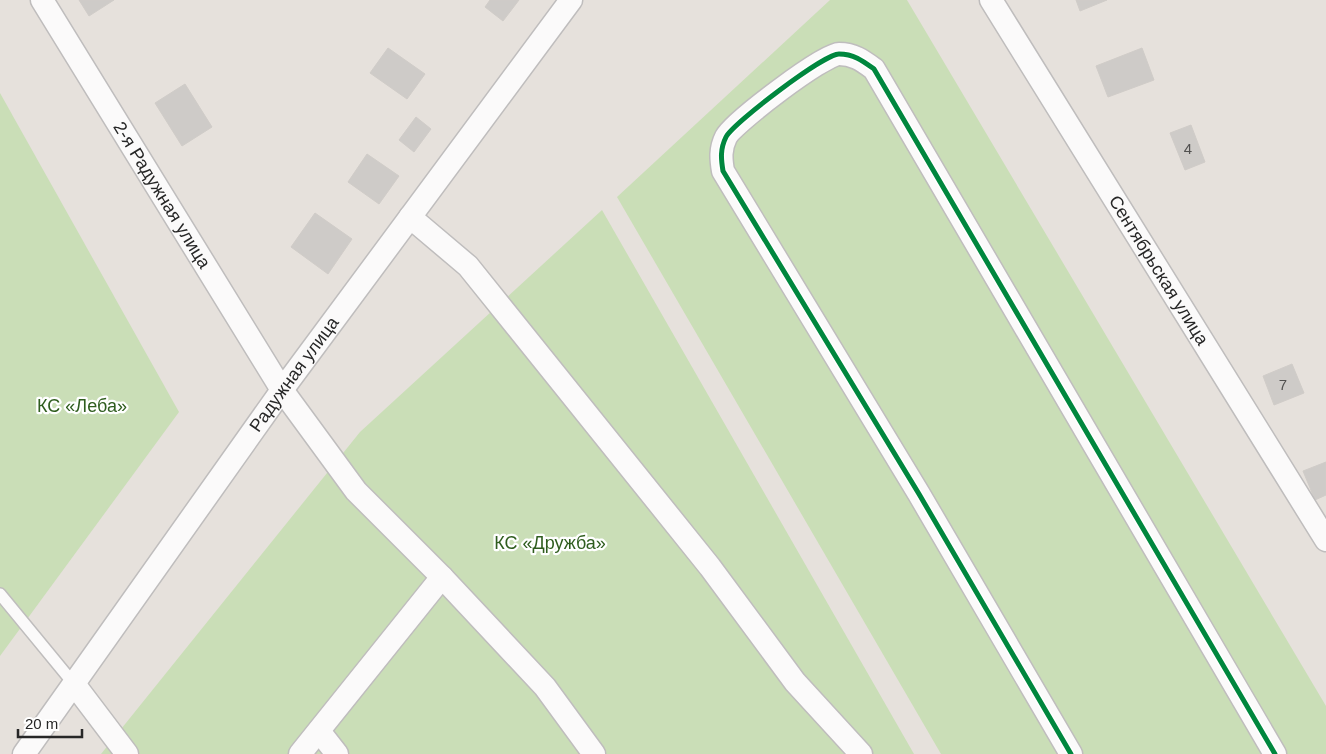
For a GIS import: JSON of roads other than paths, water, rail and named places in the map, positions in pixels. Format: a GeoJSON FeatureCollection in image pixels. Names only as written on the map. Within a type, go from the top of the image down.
{"type":"FeatureCollection","features":[{"type":"Feature","properties":{"kind":"street","name":"2-я Радужная улица"},"geometry":{"type":"LineString","coordinates":[[42,0],[282,390],[356,491],[442,578],[545,687],[594,754]]}},
{"type":"Feature","properties":{"kind":"street","name":"Радужная улица"},"geometry":{"type":"LineString","coordinates":[[24,754],[282,390],[571,0]]}},
{"type":"Feature","properties":{"kind":"street","name":"Сентябрьская улица"},"geometry":{"type":"LineString","coordinates":[[991,0],[1326,540]]}},
{"type":"Feature","properties":{"kind":"street"},"geometry":{"type":"LineString","coordinates":[[1071,754],[919,494],[723,171],[720,156],[726,137],[739,122],[819,62],[838,54],[856,56],[874,69],[1275,754]]}},
{"type":"Feature","properties":{"kind":"street"},"geometry":{"type":"LineString","coordinates":[[410,217],[468,266],[710,566],[795,682],[861,754]]}},
{"type":"Feature","properties":{"kind":"street"},"geometry":{"type":"LineString","coordinates":[[300,754],[442,578]]}},
{"type":"Feature","properties":{"kind":"street"},"geometry":{"type":"LineString","coordinates":[[74,684],[127,754]]}},
{"type":"Feature","properties":{"kind":"street"},"geometry":{"type":"LineString","coordinates":[[319,731],[337,754]]}},
{"type":"Feature","properties":{"kind":"lane"},"geometry":{"type":"LineString","coordinates":[[0,594],[74,684]]}},
{"type":"Feature","properties":{"kind":"park label","name":"КС «Леба»"},"geometry":{"type":"Point","coordinates":[82,406]}},
{"type":"Feature","properties":{"kind":"park label","name":"КС «Дружба»"},"geometry":{"type":"Point","coordinates":[550,543]}}]}
